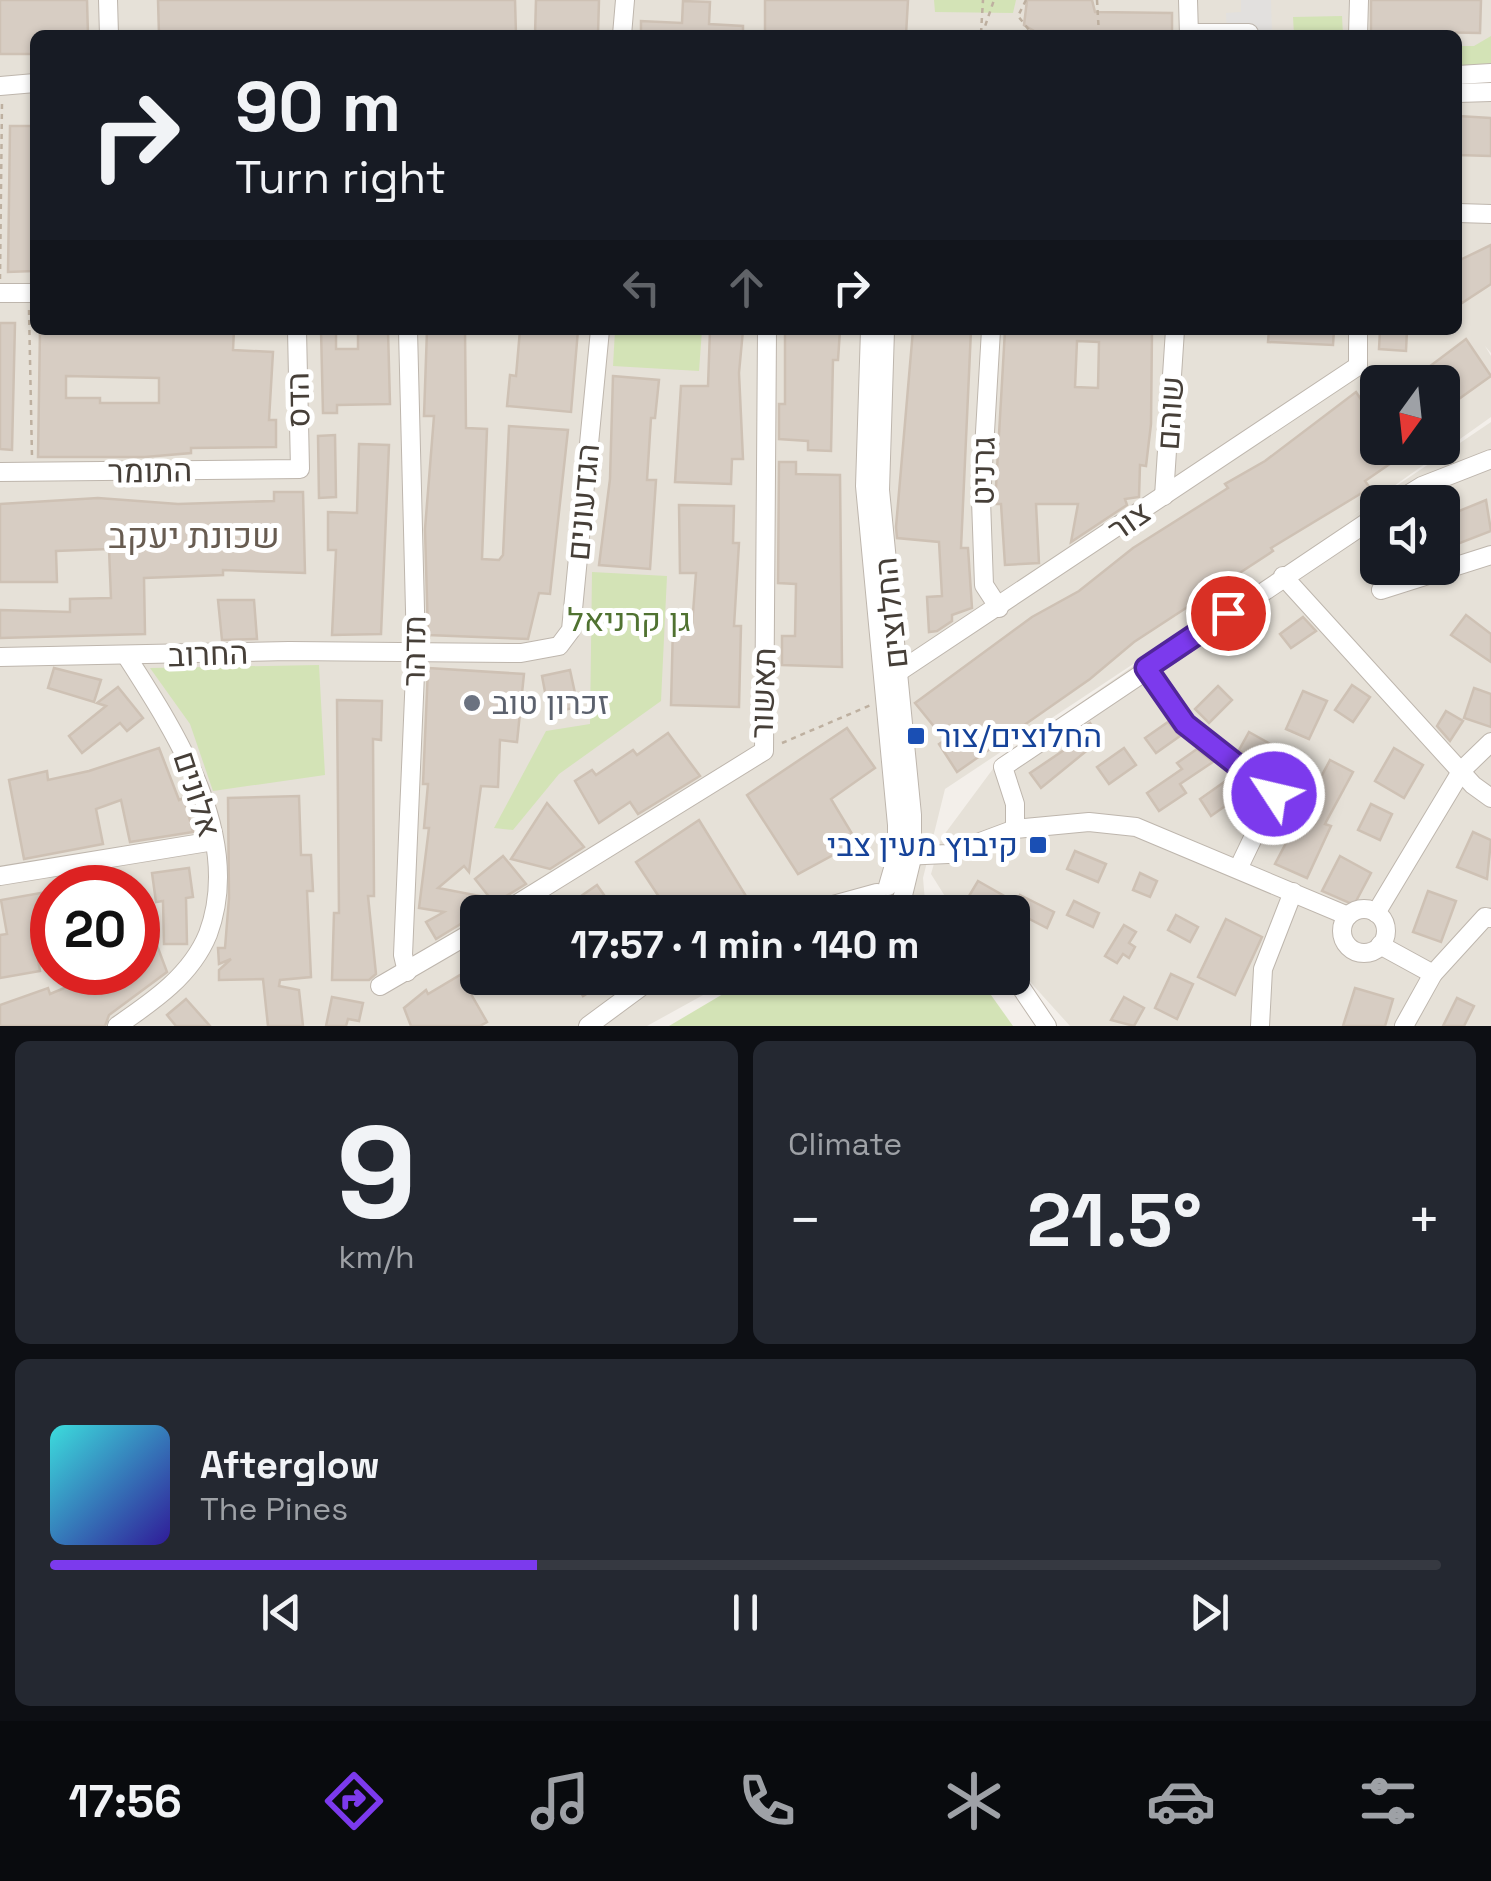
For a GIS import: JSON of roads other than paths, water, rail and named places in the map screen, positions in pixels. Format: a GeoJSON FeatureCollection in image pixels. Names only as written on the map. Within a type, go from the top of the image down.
{"type":"FeatureCollection","features":[{"type":"Feature","properties":{"kind":"street"},"geometry":{"type":"LineString","coordinates":[[108,0],[109,30]]}},
{"type":"Feature","properties":{"kind":"street"},"geometry":{"type":"LineString","coordinates":[[622,30],[625,0]]}},
{"type":"Feature","properties":{"kind":"street"},"geometry":{"type":"LineString","coordinates":[[1188,0],[1189,30]]}},
{"type":"Feature","properties":{"kind":"street"},"geometry":{"type":"LineString","coordinates":[[1358,30],[1359,0]]}},
{"type":"Feature","properties":{"kind":"street"},"geometry":{"type":"LineString","coordinates":[[1462,75],[1491,74]]}},
{"type":"Feature","properties":{"kind":"street"},"geometry":{"type":"LineString","coordinates":[[1462,94],[1491,92]]}},
{"type":"Feature","properties":{"kind":"street"},"geometry":{"type":"LineString","coordinates":[[1462,217],[1491,214]]}},
{"type":"Feature","properties":{"kind":"street"},"geometry":{"type":"LineString","coordinates":[[0,293],[30,293]]}},
{"type":"Feature","properties":{"kind":"street","name":"הדס"},"geometry":{"type":"LineString","coordinates":[[297,335],[300,470]]}},
{"type":"Feature","properties":{"kind":"street","name":"תדהר"},"geometry":{"type":"LineString","coordinates":[[408,335],[416,650],[403,955],[408,972]]}},
{"type":"Feature","properties":{"kind":"street","name":"הגדעונים"},"geometry":{"type":"LineString","coordinates":[[416,650],[521,653],[560,646],[572,630],[600,335]]}},
{"type":"Feature","properties":{"kind":"street","name":"תאשור"},"geometry":{"type":"LineString","coordinates":[[531,895],[764,751],[767,335]]}},
{"type":"Feature","properties":{"kind":"street","name":"החלוצים"},"geometry":{"type":"LineString","coordinates":[[870,335],[865,486],[904,856]]}},
{"type":"Feature","properties":{"kind":"street","name":"החלוצים"},"geometry":{"type":"LineString","coordinates":[[884,335],[880,490],[910,785],[904,856],[893,895]]}},
{"type":"Feature","properties":{"kind":"street","name":"גרניט"},"geometry":{"type":"LineString","coordinates":[[992,335],[982,500],[984,585],[998,608]]}},
{"type":"Feature","properties":{"kind":"street","name":"שוהם"},"geometry":{"type":"LineString","coordinates":[[1164,496],[1175,335]]}},
{"type":"Feature","properties":{"kind":"street","name":"צור"},"geometry":{"type":"LineString","coordinates":[[898,673],[1358,366],[1358,335]]}},
{"type":"Feature","properties":{"kind":"street"},"geometry":{"type":"LineString","coordinates":[[1425,485],[1491,459]]}},
{"type":"Feature","properties":{"kind":"street","name":"התומר"},"geometry":{"type":"LineString","coordinates":[[0,472],[300,470]]}},
{"type":"Feature","properties":{"kind":"street"},"geometry":{"type":"LineString","coordinates":[[1015,830],[1015,804],[1002,766],[1360,526]]}},
{"type":"Feature","properties":{"kind":"street"},"geometry":{"type":"LineString","coordinates":[[1381,590],[1491,555]]}},
{"type":"Feature","properties":{"kind":"street"},"geometry":{"type":"LineString","coordinates":[[1282,576],[1491,798]]}},
{"type":"Feature","properties":{"kind":"street","name":"החרוב"},"geometry":{"type":"LineString","coordinates":[[0,657],[416,650]]}},
{"type":"Feature","properties":{"kind":"street","name":"אלונים"},"geometry":{"type":"LineString","coordinates":[[118,1026],[162,996],[192,962],[208,934],[216,888],[214,841],[182,742],[127,657]]}},
{"type":"Feature","properties":{"kind":"street"},"geometry":{"type":"LineString","coordinates":[[1146,668],[1185,724],[1274,794],[1239,867]]}},
{"type":"Feature","properties":{"kind":"street"},"geometry":{"type":"LineString","coordinates":[[1376,912],[1462,770],[1491,742]]}},
{"type":"Feature","properties":{"kind":"street"},"geometry":{"type":"LineString","coordinates":[[904,856],[948,854],[1015,830],[1089,822],[1136,827],[1348,916]]}},
{"type":"Feature","properties":{"kind":"street"},"geometry":{"type":"LineString","coordinates":[[0,876],[214,841]]}},
{"type":"Feature","properties":{"kind":"street"},"geometry":{"type":"LineString","coordinates":[[1260,1026],[1263,969],[1294,892]]}},
{"type":"Feature","properties":{"kind":"street"},"geometry":{"type":"LineString","coordinates":[[1358,910],[1376,912],[1386,932],[1380,945],[1362,952],[1350,947],[1343,935],[1348,916],[1358,910]]}},
{"type":"Feature","properties":{"kind":"street"},"geometry":{"type":"LineString","coordinates":[[1404,1026],[1434,974],[1488,918]]}},
{"type":"Feature","properties":{"kind":"street"},"geometry":{"type":"LineString","coordinates":[[380,986],[460,940]]}},
{"type":"Feature","properties":{"kind":"street"},"geometry":{"type":"LineString","coordinates":[[1380,945],[1434,974]]}},
{"type":"Feature","properties":{"kind":"street"},"geometry":{"type":"LineString","coordinates":[[588,1026],[630,995]]}},
{"type":"Feature","properties":{"kind":"street"},"geometry":{"type":"LineString","coordinates":[[1026,995],[1047,1026]]}},
{"type":"Feature","properties":{"kind":"place","name":"זכרון טוב"},"geometry":{"type":"Point","coordinates":[472,703]}},
{"type":"Feature","properties":{"kind":"place","name":"החלוצים/צור"},"geometry":{"type":"Point","coordinates":[916,736]}},
{"type":"Feature","properties":{"kind":"place","name":"קיבוץ מעין צבי"},"geometry":{"type":"Point","coordinates":[1038,845]}},
{"type":"Feature","properties":{"kind":"district","name":"שכונת יעקב"},"geometry":{"type":"Point","coordinates":[194,536]}},
{"type":"Feature","properties":{"kind":"park label","name":"גן קרניאל"},"geometry":{"type":"Point","coordinates":[629,620]}}]}
